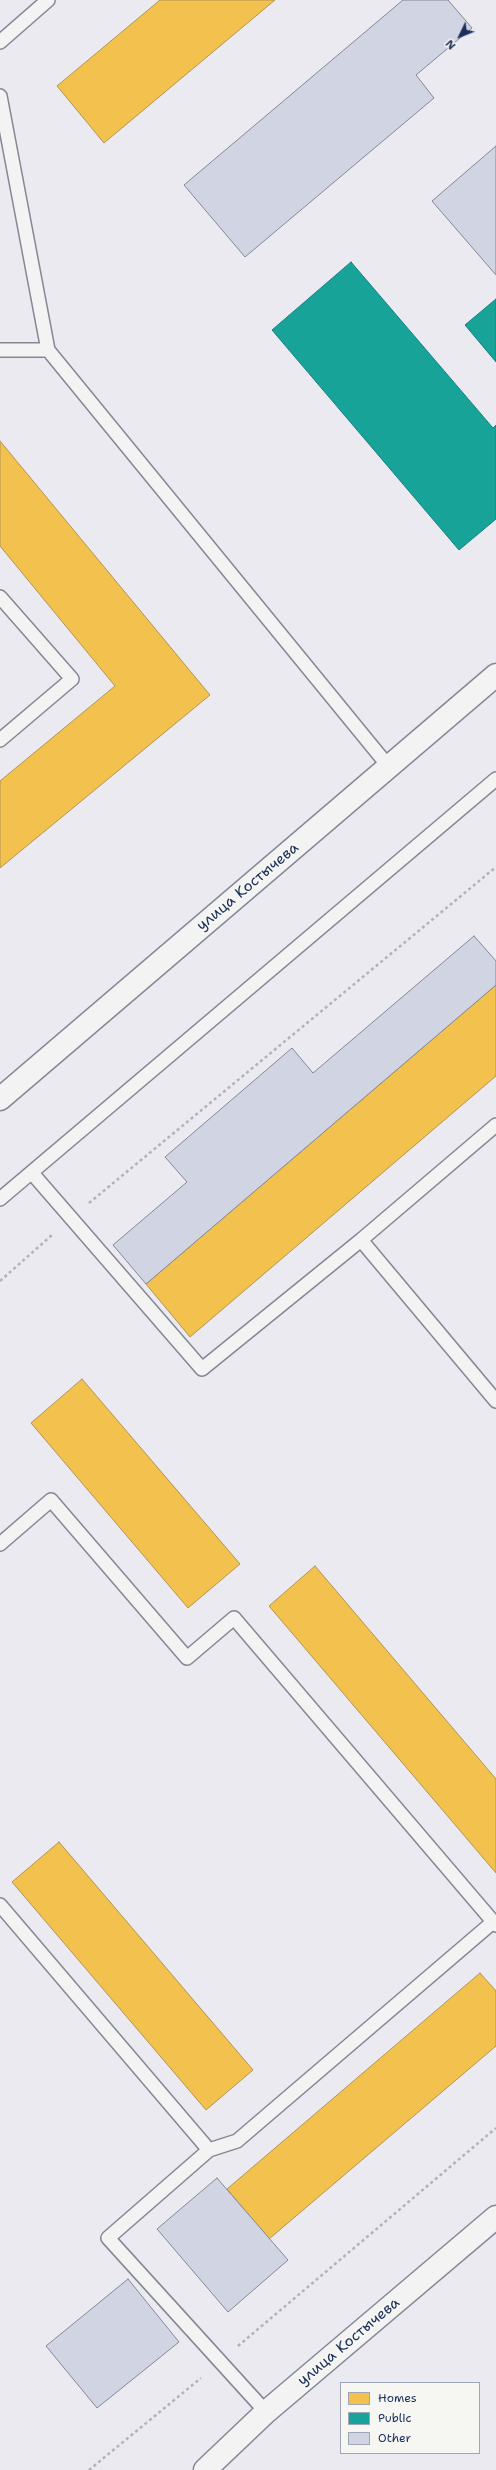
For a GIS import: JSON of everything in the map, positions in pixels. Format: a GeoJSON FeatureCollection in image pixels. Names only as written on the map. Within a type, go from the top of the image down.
{"type":"FeatureCollection","features":[{"type":"Feature","properties":{"kind":"street","name":"улица Костычева"},"geometry":{"type":"LineString","coordinates":[[0,1099],[496,675]]}},
{"type":"Feature","properties":{"kind":"street","name":"улица Костычева"},"geometry":{"type":"LineString","coordinates":[[205,2470],[266,2412],[496,2217]]}},
{"type":"Feature","properties":{"kind":"lane"},"geometry":{"type":"LineString","coordinates":[[0,42],[48,0]]}},
{"type":"Feature","properties":{"kind":"lane"},"geometry":{"type":"LineString","coordinates":[[0,96],[48,350],[390,767]]}},
{"type":"Feature","properties":{"kind":"lane"},"geometry":{"type":"LineString","coordinates":[[0,350],[48,350]]}},
{"type":"Feature","properties":{"kind":"lane"},"geometry":{"type":"LineString","coordinates":[[0,597],[72,679],[0,740]]}},
{"type":"Feature","properties":{"kind":"lane"},"geometry":{"type":"LineString","coordinates":[[0,1199],[496,779]]}},
{"type":"Feature","properties":{"kind":"lane"},"geometry":{"type":"LineString","coordinates":[[32,1173],[202,1369],[361,1240],[496,1125]]}},
{"type":"Feature","properties":{"kind":"lane"},"geometry":{"type":"LineString","coordinates":[[361,1240],[496,1401]]}},
{"type":"Feature","properties":{"kind":"lane"},"geometry":{"type":"LineString","coordinates":[[0,1544],[50,1500],[187,1658],[234,1618],[495,1924],[237,2141],[209,2150],[108,2238],[266,2412]]}},
{"type":"Feature","properties":{"kind":"lane"},"geometry":{"type":"LineString","coordinates":[[0,1905],[209,2150]]}},
{"type":"Feature","properties":{"kind":"path"},"geometry":{"type":"LineString","coordinates":[[0,1281],[71,1218],[496,866]]}},
{"type":"Feature","properties":{"kind":"path"},"geometry":{"type":"LineString","coordinates":[[89,2470],[496,2128]]}},
{"type":"Feature","properties":{"kind":"building: Homes"},"geometry":{"type":"Polygon","coordinates":[[[160,0],[275,0],[104,143],[57,86],[160,0]]]}},
{"type":"Feature","properties":{"kind":"building: Homes"},"geometry":{"type":"Polygon","coordinates":[[[0,441],[210,695],[0,868],[0,781],[115,686],[0,546],[0,441]]]}},
{"type":"Feature","properties":{"kind":"building: Homes"},"geometry":{"type":"Polygon","coordinates":[[[496,985],[496,1076],[190,1337],[146,1284],[496,985]]]}},
{"type":"Feature","properties":{"kind":"building: Homes"},"geometry":{"type":"Polygon","coordinates":[[[82,1379],[240,1564],[188,1608],[31,1423],[82,1379]]]}},
{"type":"Feature","properties":{"kind":"building: Homes"},"geometry":{"type":"Polygon","coordinates":[[[315,1566],[496,1779],[496,1873],[269,1606],[315,1566]]]}},
{"type":"Feature","properties":{"kind":"building: Homes"},"geometry":{"type":"Polygon","coordinates":[[[59,1842],[253,2070],[206,2110],[12,1882],[59,1842]]]}},
{"type":"Feature","properties":{"kind":"building: Homes"},"geometry":{"type":"Polygon","coordinates":[[[480,1973],[496,1991],[496,2046],[269,2239],[227,2189],[480,1973]]]}},
{"type":"Feature","properties":{"kind":"building: Public"},"geometry":{"type":"Polygon","coordinates":[[[351,262],[493,428],[496,425],[496,519],[459,550],[272,330],[351,262]]]}},
{"type":"Feature","properties":{"kind":"building: Public"},"geometry":{"type":"Polygon","coordinates":[[[496,299],[496,362],[465,325],[496,299]]]}},
{"type":"Feature","properties":{"kind":"building: Other"},"geometry":{"type":"Polygon","coordinates":[[[403,0],[448,0],[472,28],[416,75],[434,98],[245,257],[184,185],[403,0]]]}},
{"type":"Feature","properties":{"kind":"building: Other"},"geometry":{"type":"Polygon","coordinates":[[[496,146],[496,275],[432,201],[496,146]]]}},
{"type":"Feature","properties":{"kind":"building: Other"},"geometry":{"type":"Polygon","coordinates":[[[474,936],[496,961],[496,985],[146,1284],[113,1245],[187,1182],[165,1157],[292,1048],[313,1073],[474,936]]]}},
{"type":"Feature","properties":{"kind":"building: Other"},"geometry":{"type":"Polygon","coordinates":[[[217,2178],[288,2260],[228,2312],[157,2229],[217,2178]]]}},
{"type":"Feature","properties":{"kind":"building: Other"},"geometry":{"type":"Polygon","coordinates":[[[128,2279],[179,2342],[97,2408],[46,2346],[128,2279]]]}}]}
